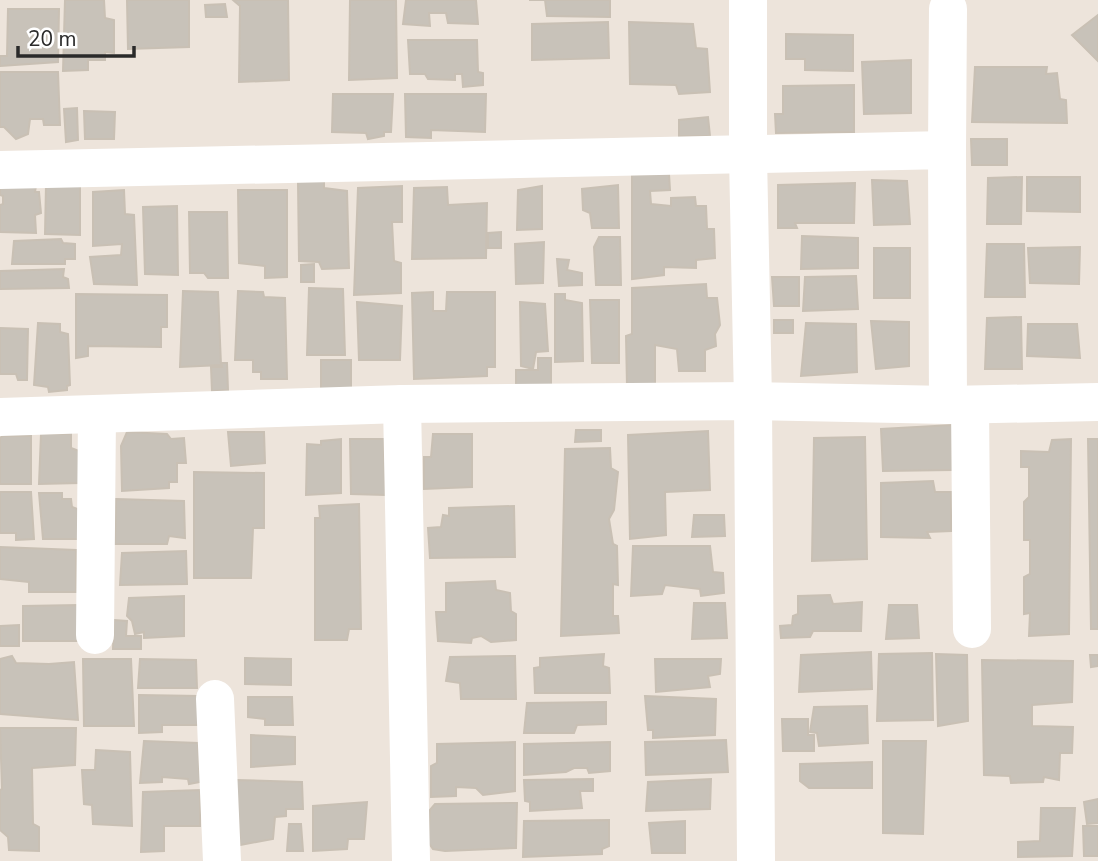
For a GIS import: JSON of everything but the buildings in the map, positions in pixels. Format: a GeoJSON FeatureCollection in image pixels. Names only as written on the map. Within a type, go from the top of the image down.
{"type":"FeatureCollection","features":[{"type":"Feature","properties":{"kind":"street"},"geometry":{"type":"LineString","coordinates":[[748,0],[756,861]]}},
{"type":"Feature","properties":{"kind":"street"},"geometry":{"type":"LineString","coordinates":[[948,9],[947,150],[972,629]]}},
{"type":"Feature","properties":{"kind":"street"},"geometry":{"type":"LineString","coordinates":[[0,170],[947,150]]}},
{"type":"Feature","properties":{"kind":"street"},"geometry":{"type":"LineString","coordinates":[[0,417],[402,404],[753,401],[959,405],[1098,402]]}},
{"type":"Feature","properties":{"kind":"street"},"geometry":{"type":"LineString","coordinates":[[402,404],[415,861]]}},
{"type":"Feature","properties":{"kind":"street"},"geometry":{"type":"LineString","coordinates":[[95,635],[97,414]]}},
{"type":"Feature","properties":{"kind":"street"},"geometry":{"type":"LineString","coordinates":[[215,699],[222,861]]}}]}
